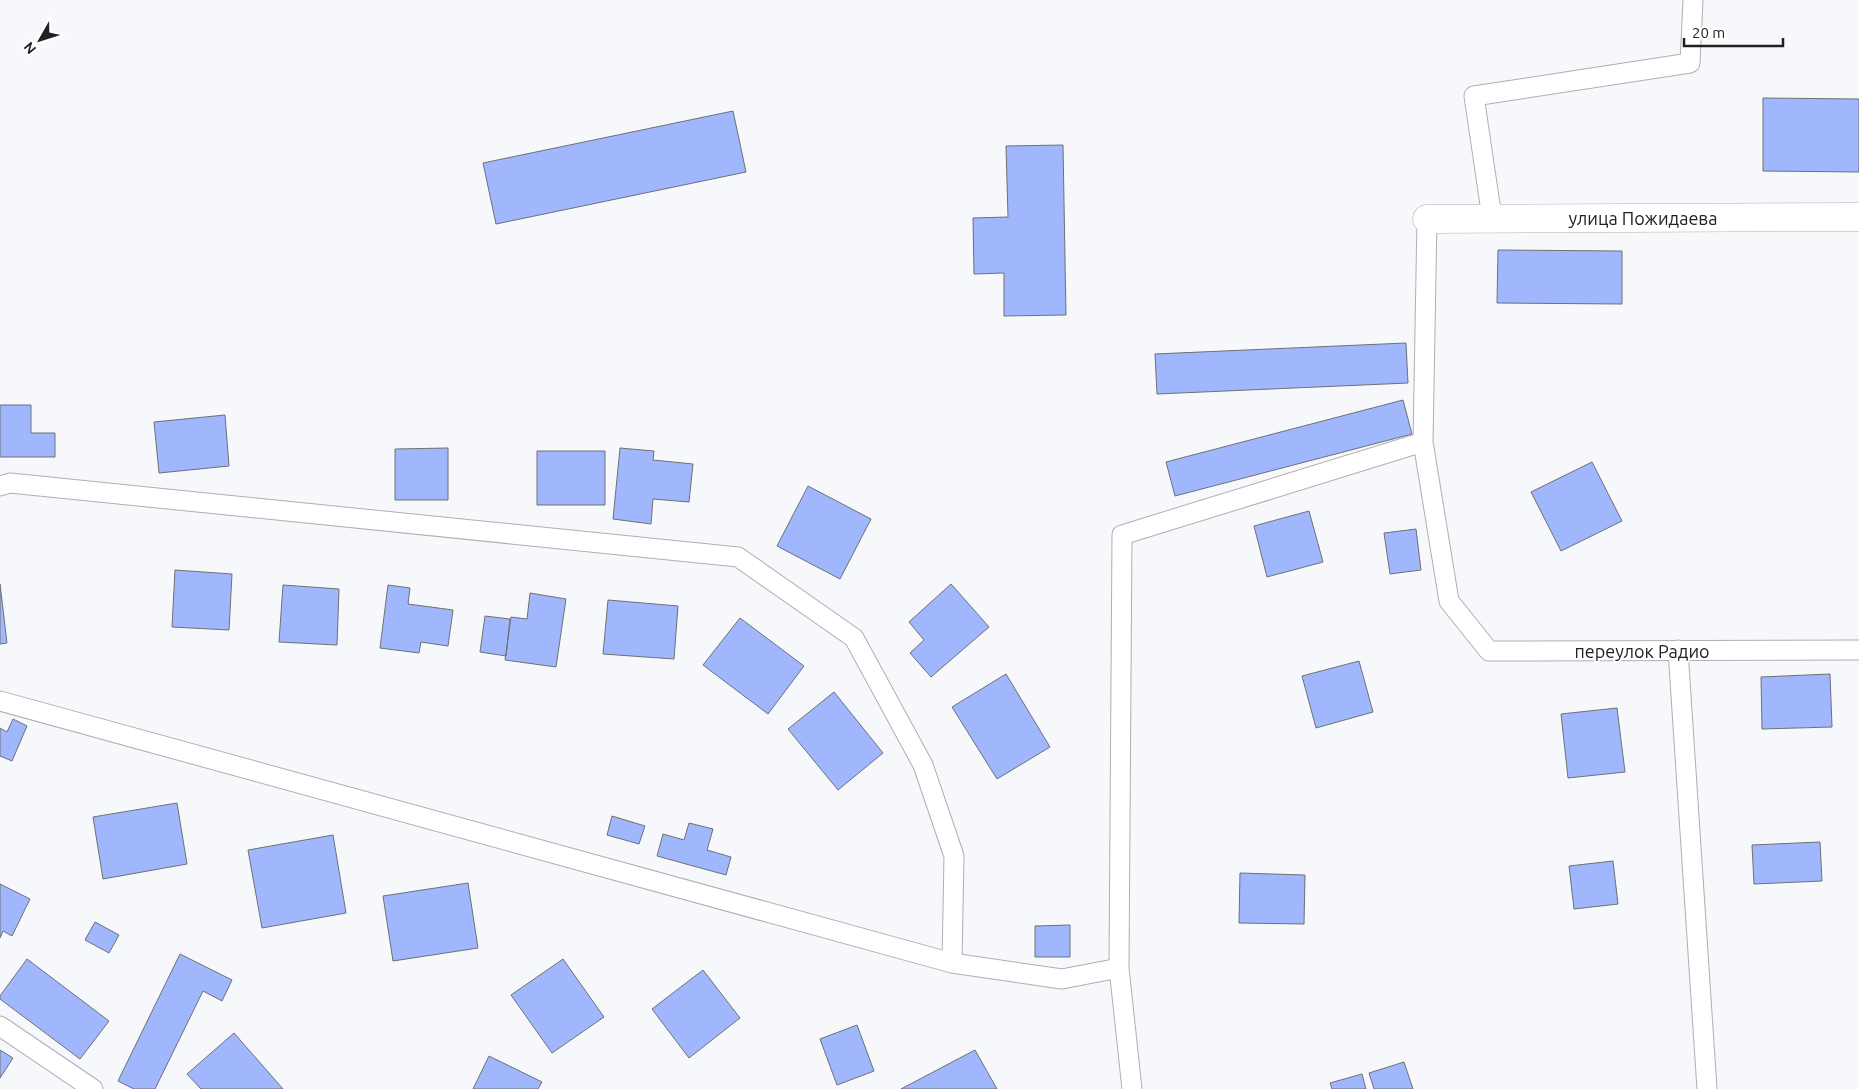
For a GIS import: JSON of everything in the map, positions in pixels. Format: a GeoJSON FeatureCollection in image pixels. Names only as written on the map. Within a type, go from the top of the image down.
{"type":"FeatureCollection","features":[{"type":"Feature","properties":{"kind":"street","name":"улица Пожидаева"},"geometry":{"type":"LineString","coordinates":[[1427,219],[1859,217]]}},
{"type":"Feature","properties":{"kind":"lane"},"geometry":{"type":"LineString","coordinates":[[1492,218],[1474,96],[1690,64],[1693,0]]}},
{"type":"Feature","properties":{"kind":"lane"},"geometry":{"type":"LineString","coordinates":[[1132,1089],[1119,968],[1122,535],[1423,442],[1427,219]]}},
{"type":"Feature","properties":{"kind":"lane","name":"переулок Радио"},"geometry":{"type":"LineString","coordinates":[[1423,442],[1448,601],[1489,651],[1859,650]]}},
{"type":"Feature","properties":{"kind":"lane"},"geometry":{"type":"LineString","coordinates":[[0,486],[10,483],[738,557],[854,638],[923,765],[954,856],[952,963]]}},
{"type":"Feature","properties":{"kind":"lane"},"geometry":{"type":"LineString","coordinates":[[1678,650],[1707,1089]]}},
{"type":"Feature","properties":{"kind":"lane"},"geometry":{"type":"LineString","coordinates":[[0,701],[952,963],[1062,979],[1119,968]]}},
{"type":"Feature","properties":{"kind":"lane"},"geometry":{"type":"LineString","coordinates":[[0,1026],[93,1089]]}},
{"type":"Feature","properties":{"kind":"building"},"geometry":{"type":"Polygon","coordinates":[[[1763,98],[1859,99],[1859,172],[1763,171],[1763,98]]]}},
{"type":"Feature","properties":{"kind":"building"},"geometry":{"type":"Polygon","coordinates":[[[733,111],[746,172],[496,224],[483,163],[733,111]]]}},
{"type":"Feature","properties":{"kind":"building"},"geometry":{"type":"Polygon","coordinates":[[[1063,145],[1066,315],[1004,316],[1004,273],[974,274],[973,218],[1008,217],[1006,146],[1063,145]]]}},
{"type":"Feature","properties":{"kind":"building"},"geometry":{"type":"Polygon","coordinates":[[[1498,250],[1622,251],[1622,304],[1497,303],[1498,250]]]}},
{"type":"Feature","properties":{"kind":"building"},"geometry":{"type":"Polygon","coordinates":[[[1406,343],[1408,383],[1157,394],[1155,354],[1406,343]]]}},
{"type":"Feature","properties":{"kind":"building"},"geometry":{"type":"Polygon","coordinates":[[[1403,400],[1412,434],[1175,496],[1166,462],[1403,400]]]}},
{"type":"Feature","properties":{"kind":"building"},"geometry":{"type":"Polygon","coordinates":[[[0,405],[31,405],[31,433],[55,433],[55,457],[0,457],[0,405]]]}},
{"type":"Feature","properties":{"kind":"building"},"geometry":{"type":"Polygon","coordinates":[[[225,415],[229,466],[159,473],[154,422],[225,415]]]}},
{"type":"Feature","properties":{"kind":"building"},"geometry":{"type":"Polygon","coordinates":[[[448,448],[448,500],[395,500],[395,449],[448,448]]]}},
{"type":"Feature","properties":{"kind":"building"},"geometry":{"type":"Polygon","coordinates":[[[620,448],[654,451],[653,460],[693,464],[689,502],[653,499],[651,524],[613,519],[620,448]]]}},
{"type":"Feature","properties":{"kind":"building"},"geometry":{"type":"Polygon","coordinates":[[[537,451],[605,451],[605,505],[537,505],[537,451]]]}},
{"type":"Feature","properties":{"kind":"building"},"geometry":{"type":"Polygon","coordinates":[[[1592,462],[1622,521],[1561,551],[1531,492],[1592,462]]]}},
{"type":"Feature","properties":{"kind":"building"},"geometry":{"type":"Polygon","coordinates":[[[808,486],[871,519],[840,579],[777,546],[808,486]]]}},
{"type":"Feature","properties":{"kind":"building"},"geometry":{"type":"Polygon","coordinates":[[[1309,511],[1323,562],[1267,577],[1254,526],[1309,511]]]}},
{"type":"Feature","properties":{"kind":"building"},"geometry":{"type":"Polygon","coordinates":[[[1416,529],[1421,570],[1390,574],[1384,533],[1416,529]]]}},
{"type":"Feature","properties":{"kind":"building"},"geometry":{"type":"Polygon","coordinates":[[[175,570],[232,574],[229,630],[172,627],[175,570]]]}},
{"type":"Feature","properties":{"kind":"building"},"geometry":{"type":"Polygon","coordinates":[[[0,584],[7,643],[0,644],[0,584]]]}},
{"type":"Feature","properties":{"kind":"building"},"geometry":{"type":"Polygon","coordinates":[[[951,584],[989,627],[931,677],[910,653],[924,640],[909,622],[951,584]]]}},
{"type":"Feature","properties":{"kind":"building"},"geometry":{"type":"Polygon","coordinates":[[[283,585],[339,589],[337,645],[279,642],[283,585]]]}},
{"type":"Feature","properties":{"kind":"building"},"geometry":{"type":"Polygon","coordinates":[[[388,585],[410,588],[408,604],[453,610],[448,646],[421,642],[419,653],[380,648],[388,585]]]}},
{"type":"Feature","properties":{"kind":"building"},"geometry":{"type":"Polygon","coordinates":[[[530,593],[566,599],[556,667],[505,660],[511,617],[527,619],[530,593]]]}},
{"type":"Feature","properties":{"kind":"building"},"geometry":{"type":"Polygon","coordinates":[[[608,600],[678,606],[674,659],[603,654],[608,600]]]}},
{"type":"Feature","properties":{"kind":"building"},"geometry":{"type":"Polygon","coordinates":[[[485,616],[510,619],[506,656],[480,652],[485,616]]]}},
{"type":"Feature","properties":{"kind":"building"},"geometry":{"type":"Polygon","coordinates":[[[740,618],[804,666],[768,714],[703,665],[740,618]]]}},
{"type":"Feature","properties":{"kind":"building"},"geometry":{"type":"Polygon","coordinates":[[[1359,661],[1373,712],[1316,728],[1302,676],[1359,661]]]}},
{"type":"Feature","properties":{"kind":"building"},"geometry":{"type":"Polygon","coordinates":[[[1006,674],[1050,747],[997,779],[952,707],[1006,674]]]}},
{"type":"Feature","properties":{"kind":"building"},"geometry":{"type":"Polygon","coordinates":[[[1830,674],[1832,727],[1762,729],[1761,677],[1830,674]]]}},
{"type":"Feature","properties":{"kind":"building"},"geometry":{"type":"Polygon","coordinates":[[[834,692],[883,753],[838,790],[788,729],[834,692]]]}},
{"type":"Feature","properties":{"kind":"building"},"geometry":{"type":"Polygon","coordinates":[[[1617,708],[1625,772],[1568,778],[1561,714],[1617,708]]]}},
{"type":"Feature","properties":{"kind":"building"},"geometry":{"type":"Polygon","coordinates":[[[13,719],[27,726],[12,761],[0,756],[0,728],[7,732],[13,719]]]}},
{"type":"Feature","properties":{"kind":"building"},"geometry":{"type":"Polygon","coordinates":[[[177,803],[187,864],[103,879],[93,817],[177,803]]]}},
{"type":"Feature","properties":{"kind":"building"},"geometry":{"type":"Polygon","coordinates":[[[612,816],[645,826],[639,844],[607,835],[612,816]]]}},
{"type":"Feature","properties":{"kind":"building"},"geometry":{"type":"Polygon","coordinates":[[[689,823],[713,829],[707,850],[731,857],[726,875],[657,856],[663,834],[684,840],[689,823]]]}},
{"type":"Feature","properties":{"kind":"building"},"geometry":{"type":"Polygon","coordinates":[[[333,835],[346,913],[262,928],[248,850],[333,835]]]}},
{"type":"Feature","properties":{"kind":"building"},"geometry":{"type":"Polygon","coordinates":[[[1820,842],[1822,881],[1754,884],[1752,845],[1820,842]]]}},
{"type":"Feature","properties":{"kind":"building"},"geometry":{"type":"Polygon","coordinates":[[[1613,861],[1618,904],[1574,909],[1569,866],[1613,861]]]}},
{"type":"Feature","properties":{"kind":"building"},"geometry":{"type":"Polygon","coordinates":[[[1240,873],[1305,875],[1304,924],[1239,923],[1240,873]]]}},
{"type":"Feature","properties":{"kind":"building"},"geometry":{"type":"Polygon","coordinates":[[[468,883],[478,948],[393,961],[383,896],[468,883]]]}},
{"type":"Feature","properties":{"kind":"building"},"geometry":{"type":"Polygon","coordinates":[[[0,884],[30,899],[12,936],[3,931],[0,938],[0,884]]]}},
{"type":"Feature","properties":{"kind":"building"},"geometry":{"type":"Polygon","coordinates":[[[95,922],[119,935],[109,953],[85,940],[95,922]]]}},
{"type":"Feature","properties":{"kind":"building"},"geometry":{"type":"Polygon","coordinates":[[[1070,925],[1070,957],[1035,957],[1035,926],[1070,925]]]}},
{"type":"Feature","properties":{"kind":"building"},"geometry":{"type":"Polygon","coordinates":[[[180,954],[232,980],[222,1001],[203,991],[155,1089],[134,1089],[118,1081],[180,954]]]}},
{"type":"Feature","properties":{"kind":"building"},"geometry":{"type":"Polygon","coordinates":[[[27,959],[109,1021],[80,1059],[0,999],[0,996],[27,959]]]}},
{"type":"Feature","properties":{"kind":"building"},"geometry":{"type":"Polygon","coordinates":[[[563,959],[604,1017],[552,1053],[511,995],[563,959]]]}},
{"type":"Feature","properties":{"kind":"building"},"geometry":{"type":"Polygon","coordinates":[[[703,970],[740,1018],[689,1058],[652,1009],[703,970]]]}},
{"type":"Feature","properties":{"kind":"building"},"geometry":{"type":"Polygon","coordinates":[[[857,1025],[874,1071],[837,1085],[820,1039],[857,1025]]]}},
{"type":"Feature","properties":{"kind":"building"},"geometry":{"type":"Polygon","coordinates":[[[234,1033],[283,1089],[201,1089],[187,1074],[234,1033]]]}},
{"type":"Feature","properties":{"kind":"building"},"geometry":{"type":"Polygon","coordinates":[[[0,1050],[13,1058],[0,1078],[0,1050]]]}},
{"type":"Feature","properties":{"kind":"building"},"geometry":{"type":"Polygon","coordinates":[[[975,1050],[997,1089],[901,1089],[975,1050]]]}},
{"type":"Feature","properties":{"kind":"building"},"geometry":{"type":"Polygon","coordinates":[[[489,1056],[542,1082],[538,1089],[473,1089],[489,1056]]]}},
{"type":"Feature","properties":{"kind":"building"},"geometry":{"type":"Polygon","coordinates":[[[1404,1062],[1413,1089],[1374,1089],[1369,1073],[1404,1062]]]}},
{"type":"Feature","properties":{"kind":"building"},"geometry":{"type":"Polygon","coordinates":[[[1362,1074],[1366,1089],[1332,1089],[1330,1083],[1362,1074]]]}}]}
